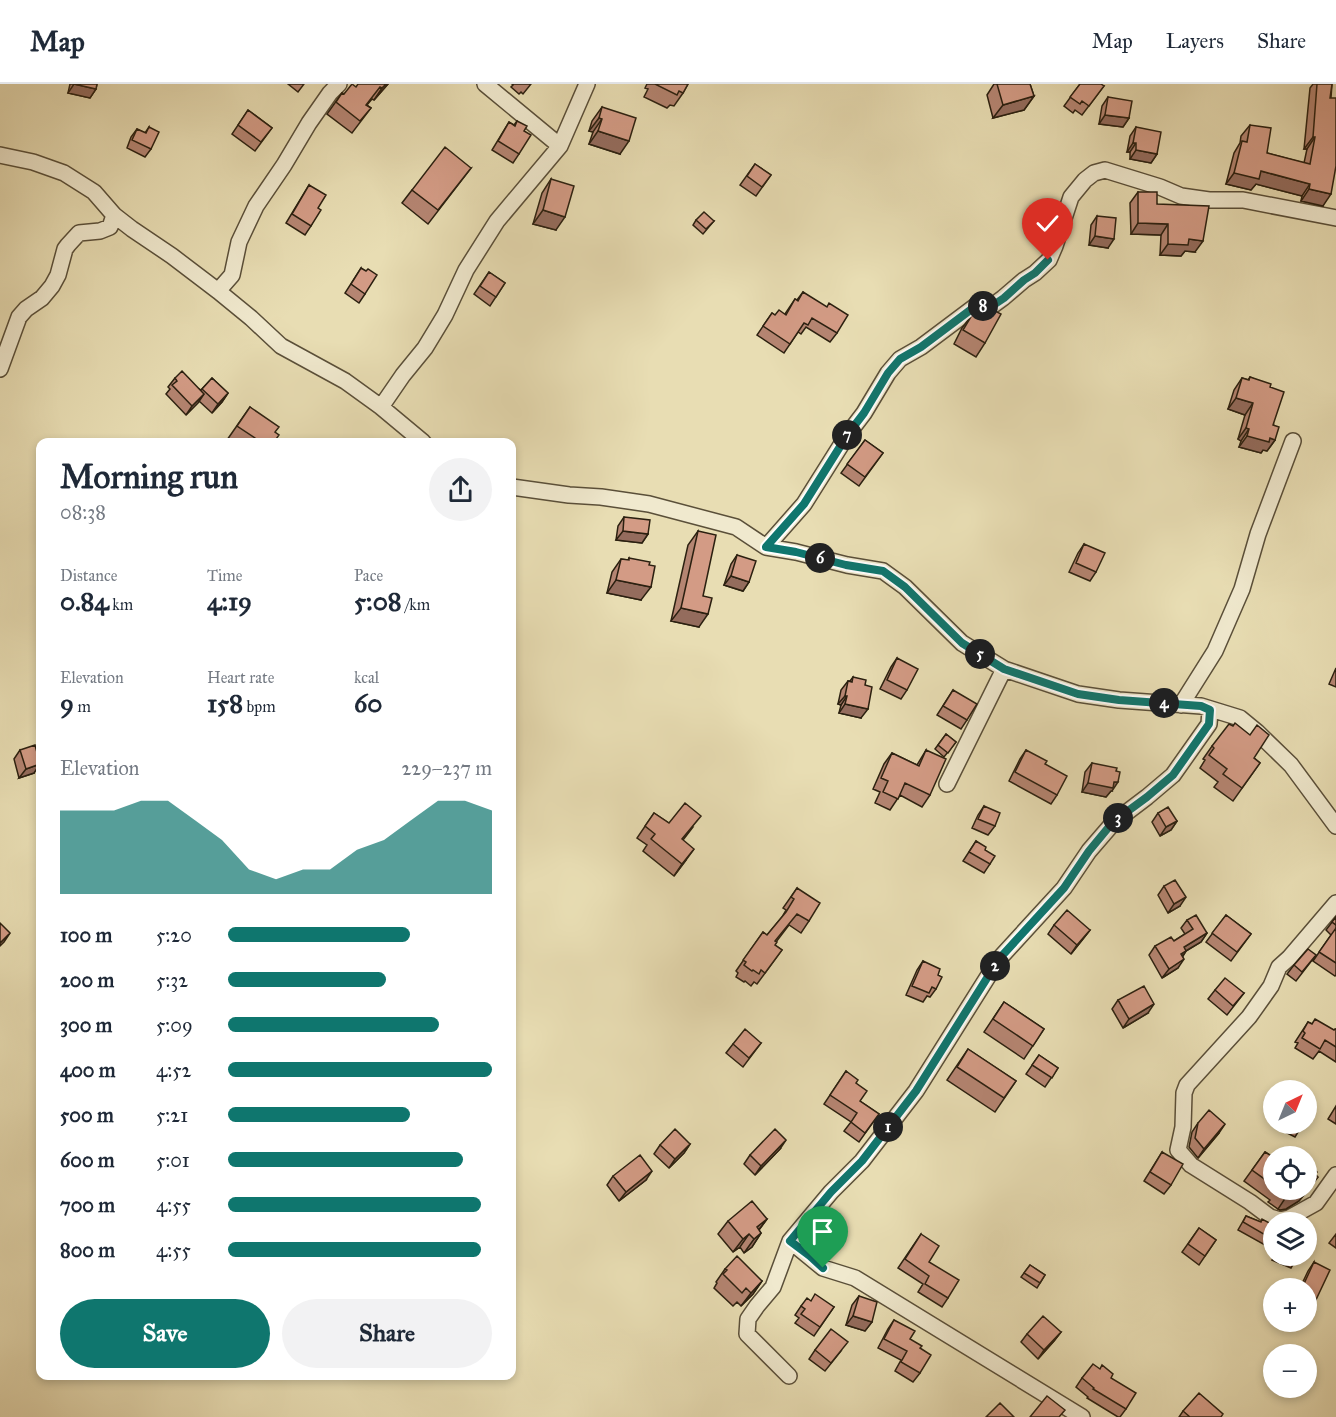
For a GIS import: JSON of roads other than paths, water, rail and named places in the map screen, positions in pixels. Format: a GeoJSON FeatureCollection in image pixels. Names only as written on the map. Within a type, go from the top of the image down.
{"type":"FeatureCollection","features":[{"type":"Feature","properties":{"kind":"street"},"geometry":{"type":"LineString","coordinates":[[218,291],[232,275],[239,242],[256,206],[309,123],[339,84]]}},
{"type":"Feature","properties":{"kind":"street"},"geometry":{"type":"LineString","coordinates":[[486,84],[560,146]]}},
{"type":"Feature","properties":{"kind":"street"},"geometry":{"type":"LineString","coordinates":[[381,407],[425,348],[445,315],[466,270],[497,221],[560,146],[587,84]]}},
{"type":"Feature","properties":{"kind":"street"},"geometry":{"type":"LineString","coordinates":[[0,154],[64,172],[94,192],[114,215],[218,291],[281,346],[345,381],[418,438]]}},
{"type":"Feature","properties":{"kind":"street"},"geometry":{"type":"LineString","coordinates":[[766,547],[804,504],[888,373],[900,359],[921,347],[977,305],[992,306],[1035,273],[1048,260],[1055,246],[1071,197],[1094,173],[1105,170],[1181,196],[1209,200],[1243,200],[1336,218]]}},
{"type":"Feature","properties":{"kind":"street"},"geometry":{"type":"LineString","coordinates":[[0,369],[19,317],[42,298],[52,286],[58,275],[65,249],[79,233],[100,231],[110,227],[114,215]]}},
{"type":"Feature","properties":{"kind":"street"},"geometry":{"type":"LineString","coordinates":[[1181,705],[1215,651],[1242,589],[1258,534],[1293,441]]}},
{"type":"Feature","properties":{"kind":"street"},"geometry":{"type":"LineString","coordinates":[[516,488],[569,495],[601,496],[649,504],[736,527],[766,547],[883,571],[905,587],[962,643],[1004,669],[1078,694],[1119,700],[1201,706],[1240,718],[1291,765],[1336,826]]}},
{"type":"Feature","properties":{"kind":"street"},"geometry":{"type":"LineString","coordinates":[[947,784],[1004,669]]}},
{"type":"Feature","properties":{"kind":"street"},"geometry":{"type":"LineString","coordinates":[[789,1376],[747,1334],[748,1319],[773,1287],[790,1241],[831,1192],[862,1161],[916,1091],[999,959],[1064,888],[1089,851],[1113,822],[1173,775],[1209,724],[1210,710]]}},
{"type":"Feature","properties":{"kind":"street"},"geometry":{"type":"LineString","coordinates":[[1336,903],[1279,967],[1271,986],[1249,1017],[1187,1085],[1184,1093],[1183,1127],[1178,1150],[1191,1165],[1270,1217],[1280,1220],[1289,1218],[1316,1203],[1336,1175]]}},
{"type":"Feature","properties":{"kind":"street"},"geometry":{"type":"LineString","coordinates":[[790,1241],[823,1268],[855,1278],[1083,1417]]}}]}
